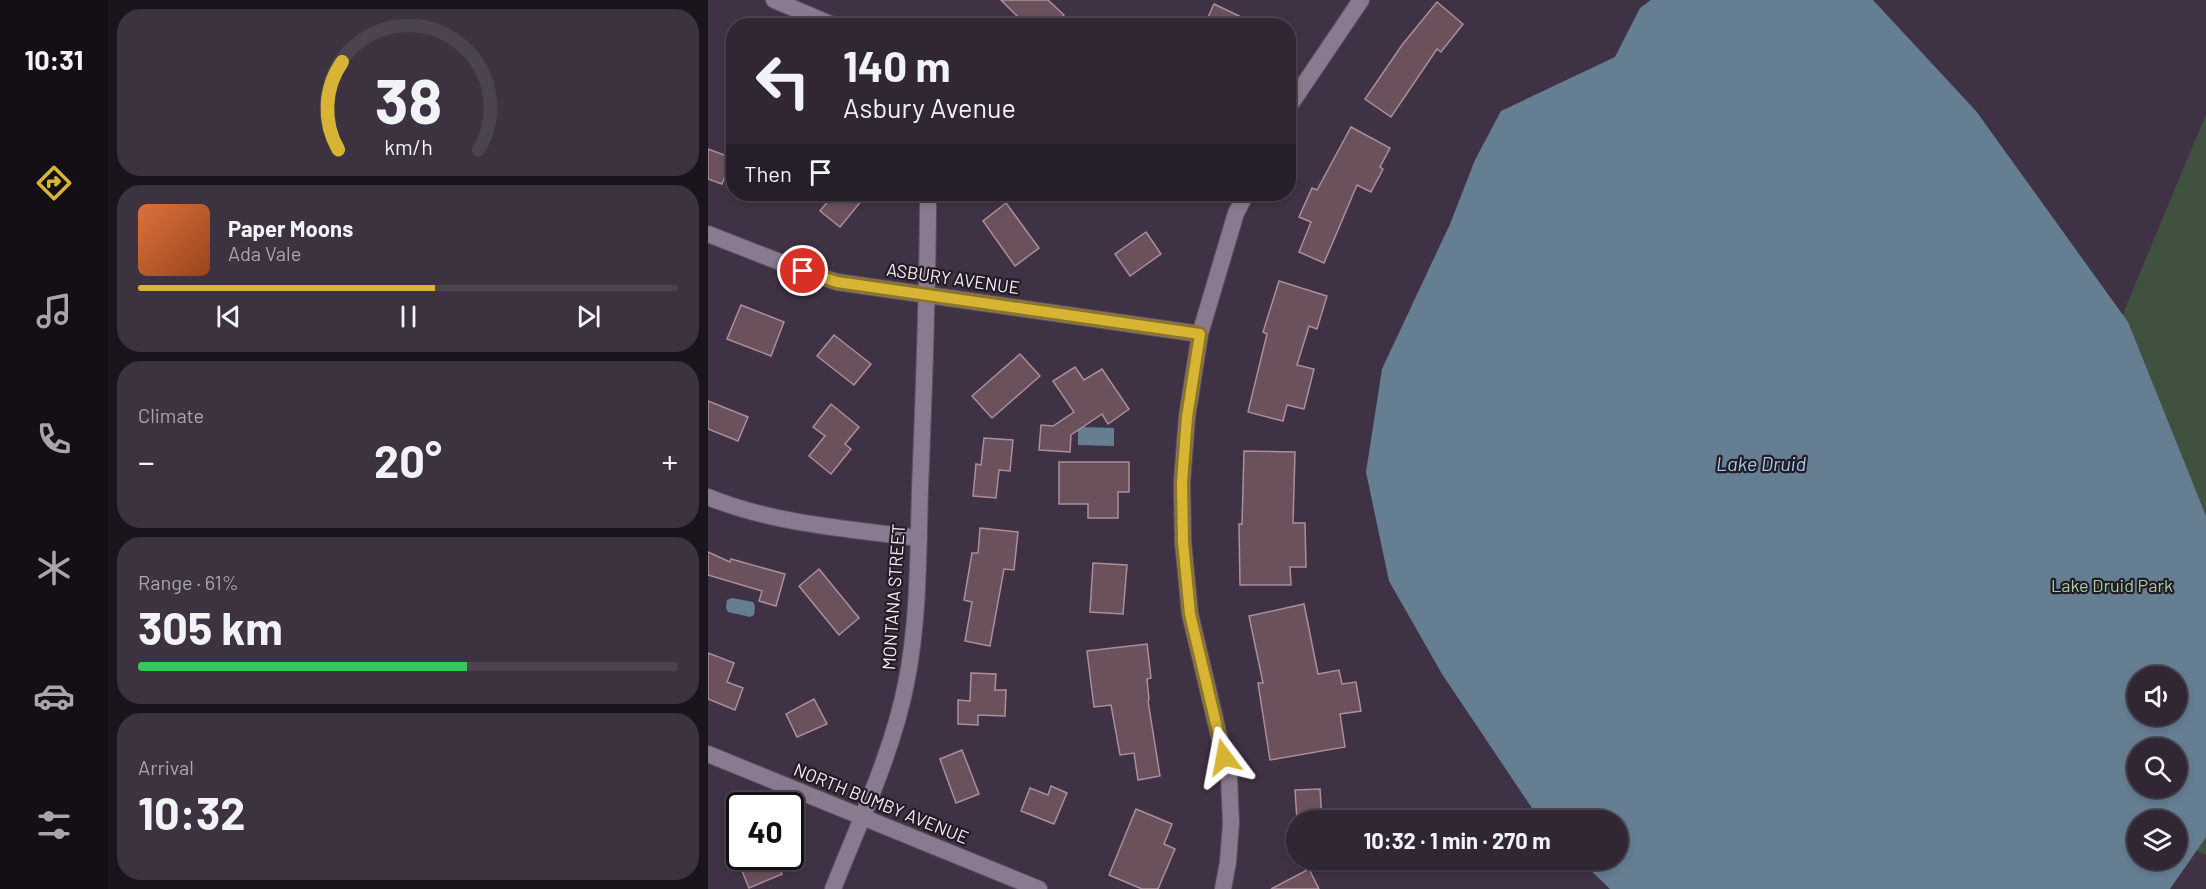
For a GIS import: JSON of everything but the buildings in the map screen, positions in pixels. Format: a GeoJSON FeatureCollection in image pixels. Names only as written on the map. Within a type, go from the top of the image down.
{"type":"FeatureCollection","features":[{"type":"Feature","properties":{"kind":"street"},"geometry":{"type":"LineString","coordinates":[[774,0],[817,18]]}},
{"type":"Feature","properties":{"kind":"street"},"geometry":{"type":"LineString","coordinates":[[1296,96],[1357,1]]}},
{"type":"Feature","properties":{"kind":"street","name":"MONTANA STREET"},"geometry":{"type":"LineString","coordinates":[[833,889],[889,747],[906,684],[915,621],[928,295],[928,201]]}},
{"type":"Feature","properties":{"kind":"street"},"geometry":{"type":"LineString","coordinates":[[1223,889],[1231,823],[1229,778],[1190,614],[1183,542],[1182,482],[1187,417],[1200,334],[1236,213],[1242,201]]}},
{"type":"Feature","properties":{"kind":"street","name":"ASBURY AVENUE"},"geometry":{"type":"LineString","coordinates":[[708,234],[837,282],[1200,334]]}},
{"type":"Feature","properties":{"kind":"street"},"geometry":{"type":"LineString","coordinates":[[708,497],[725,504],[789,520],[919,538]]}},
{"type":"Feature","properties":{"kind":"street","name":"NORTH BUMBY AVENUE"},"geometry":{"type":"LineString","coordinates":[[708,754],[1039,889]]}},
{"type":"Feature","properties":{"kind":"green space","name":"Lake Druid Park"},"geometry":{"type":"Polygon","coordinates":[[[2206,114],[2206,855],[2187,847],[2187,810],[2127,810],[2127,816],[1943,747],[2206,114]]]}},
{"type":"Feature","properties":{"kind":"water","name":"Lake Druid"},"geometry":{"type":"Polygon","coordinates":[[[1651,0],[1873,0],[1976,111],[2128,322],[2206,516],[2206,837],[2187,864],[2187,810],[2127,810],[2127,870],[2183,870],[2170,889],[1610,889],[1590,870],[1628,870],[1628,810],[1533,810],[1442,674],[1389,581],[1366,472],[1382,369],[1450,224],[1475,160],[1501,111],[1615,57],[1640,8],[1651,0]]]}},
{"type":"Feature","properties":{"kind":"water"},"geometry":{"type":"Polygon","coordinates":[[[1081,427],[1114,428],[1114,446],[1078,445],[1078,429],[1081,427]]]}},
{"type":"Feature","properties":{"kind":"water"},"geometry":{"type":"Polygon","coordinates":[[[732,598],[753,602],[754,615],[750,617],[728,612],[727,600],[732,598]]]}},
{"type":"Feature","properties":{"kind":"route"},"geometry":{"type":"LineString","coordinates":[[803,271],[837,282],[1200,334],[1187,417],[1182,482],[1183,542],[1190,614],[1224,757]]}}]}
